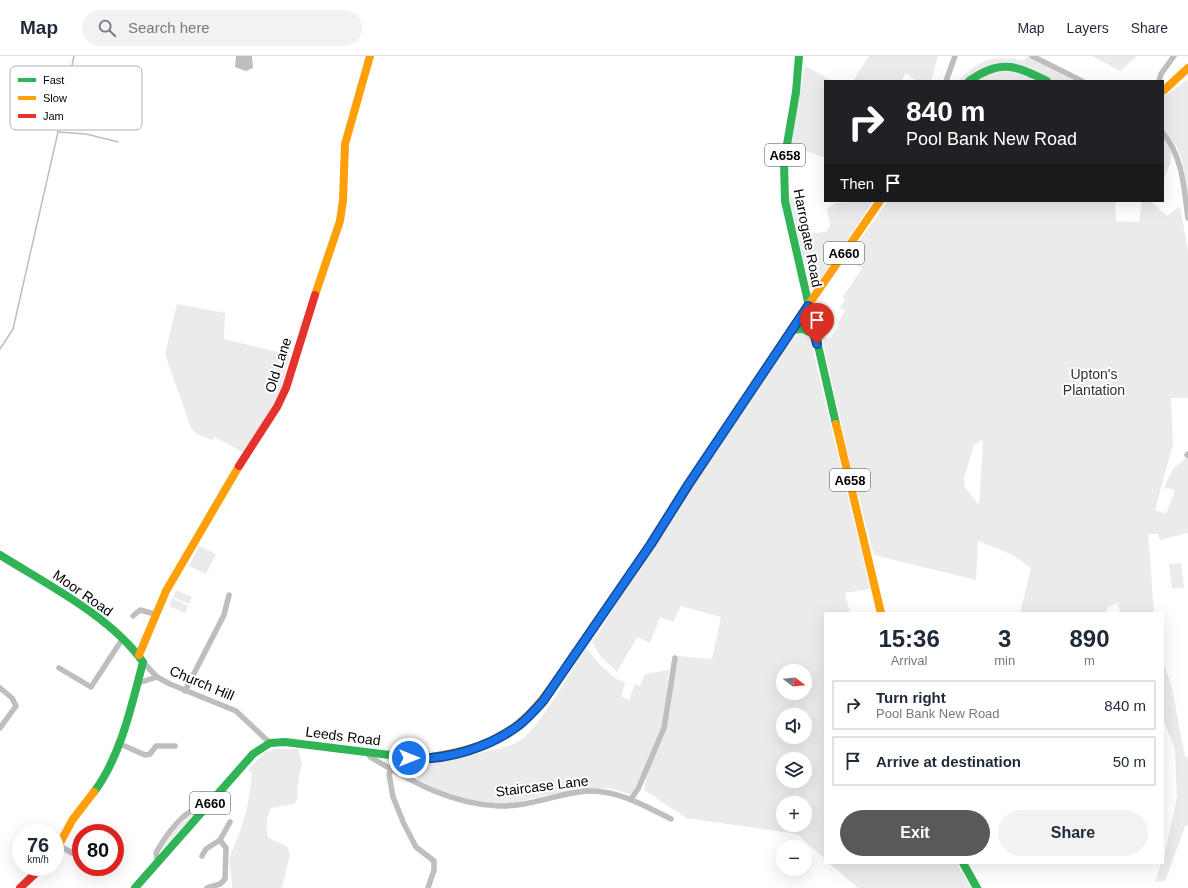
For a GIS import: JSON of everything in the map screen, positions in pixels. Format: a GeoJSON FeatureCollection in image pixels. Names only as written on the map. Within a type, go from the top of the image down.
{"type":"FeatureCollection","features":[{"type":"Feature","properties":{"kind":"main road","name":"Old Lane"},"geometry":{"type":"LineString","coordinates":[[64,836],[73,819],[96,789],[108,769],[128,719],[138,683],[141,659],[155,614],[170,584],[244,458],[277,407],[286,388],[308,314],[340,221],[343,200],[345,144],[370,56]]}},
{"type":"Feature","properties":{"kind":"main road","name":"Harrogate Road"},"geometry":{"type":"LineString","coordinates":[[799,56],[796,92],[784,162],[784,184],[789,219],[808,306]]}},
{"type":"Feature","properties":{"kind":"main road"},"geometry":{"type":"LineString","coordinates":[[971,80],[989,68],[1006,64],[1045,80]]}},
{"type":"Feature","properties":{"kind":"main road"},"geometry":{"type":"LineString","coordinates":[[1164,90],[1179,78],[1188,68]]}},
{"type":"Feature","properties":{"kind":"main road","name":"Leeds Road"},"geometry":{"type":"LineString","coordinates":[[270,743],[285,742],[422,759],[456,753],[482,745],[502,736],[520,724],[543,701],[651,544],[688,485],[752,391],[791,330],[879,202]]}},
{"type":"Feature","properties":{"kind":"main road","name":"A658"},"geometry":{"type":"LineString","coordinates":[[808,306],[881,612]]}},
{"type":"Feature","properties":{"kind":"main road"},"geometry":{"type":"LineString","coordinates":[[791,330],[803,329],[815,335]]}},
{"type":"Feature","properties":{"kind":"main road","name":"Moor Road"},"geometry":{"type":"LineString","coordinates":[[0,555],[82,606],[122,638],[141,659]]}},
{"type":"Feature","properties":{"kind":"main road","name":"A660"},"geometry":{"type":"LineString","coordinates":[[135,888],[252,754],[270,743]]}},
{"type":"Feature","properties":{"kind":"main road"},"geometry":{"type":"LineString","coordinates":[[964,864],[977,888]]}},
{"type":"Feature","properties":{"kind":"main road"},"geometry":{"type":"LineString","coordinates":[[20,888],[33,876]]}},
{"type":"Feature","properties":{"kind":"street"},"geometry":{"type":"LineString","coordinates":[[946,80],[955,56]]}},
{"type":"Feature","properties":{"kind":"street"},"geometry":{"type":"LineString","coordinates":[[1032,56],[1080,80]]}},
{"type":"Feature","properties":{"kind":"street"},"geometry":{"type":"LineString","coordinates":[[1159,80],[1161,74],[1174,56]]}},
{"type":"Feature","properties":{"kind":"street"},"geometry":{"type":"LineString","coordinates":[[1164,134],[1171,142],[1180,163],[1188,218]]}},
{"type":"Feature","properties":{"kind":"street"},"geometry":{"type":"LineString","coordinates":[[185,691],[224,615],[229,595]]}},
{"type":"Feature","properties":{"kind":"street"},"geometry":{"type":"LineString","coordinates":[[133,616],[140,610],[155,614]]}},
{"type":"Feature","properties":{"kind":"street"},"geometry":{"type":"LineString","coordinates":[[59,668],[90,687],[122,638]]}},
{"type":"Feature","properties":{"kind":"street"},"geometry":{"type":"LineString","coordinates":[[631,799],[638,789],[664,728],[675,658]]}},
{"type":"Feature","properties":{"kind":"street","name":"Church Hill"},"geometry":{"type":"LineString","coordinates":[[141,659],[157,677],[185,691],[236,710],[270,743]]}},
{"type":"Feature","properties":{"kind":"street"},"geometry":{"type":"LineString","coordinates":[[138,683],[157,677]]}},
{"type":"Feature","properties":{"kind":"street"},"geometry":{"type":"LineString","coordinates":[[0,688],[12,698],[16,706],[0,728]]}},
{"type":"Feature","properties":{"kind":"street"},"geometry":{"type":"LineString","coordinates":[[118,743],[145,755],[150,754],[156,746],[175,746]]}},
{"type":"Feature","properties":{"kind":"street","name":"Staircase Lane"},"geometry":{"type":"LineString","coordinates":[[368,753],[370,757],[422,787],[460,801],[500,806],[588,791],[608,792],[631,799],[671,818]]}},
{"type":"Feature","properties":{"kind":"street"},"geometry":{"type":"LineString","coordinates":[[396,756],[391,769],[390,783],[404,824],[416,847],[434,861],[434,870],[428,888]]}},
{"type":"Feature","properties":{"kind":"street"},"geometry":{"type":"LineString","coordinates":[[158,863],[156,853],[174,827],[192,810],[206,808]]}},
{"type":"Feature","properties":{"kind":"street"},"geometry":{"type":"LineString","coordinates":[[202,856],[206,850],[220,840],[230,822]]}},
{"type":"Feature","properties":{"kind":"street"},"geometry":{"type":"LineString","coordinates":[[207,888],[220,884],[225,879],[226,848],[220,840]]}},
{"type":"Feature","properties":{"kind":"green space"},"geometry":{"type":"Polygon","coordinates":[[[869,56],[938,56],[931,80],[916,80],[906,73],[902,80],[854,80],[869,56]]]}},
{"type":"Feature","properties":{"kind":"green space"},"geometry":{"type":"Polygon","coordinates":[[[1027,56],[1072,80],[1053,80],[1008,62],[967,80],[959,80],[974,67],[987,60],[1003,58],[1024,60],[1027,56]]]}},
{"type":"Feature","properties":{"kind":"green space"},"geometry":{"type":"Polygon","coordinates":[[[1092,56],[1137,56],[1120,71],[1092,56]]]}},
{"type":"Feature","properties":{"kind":"green space"},"geometry":{"type":"Polygon","coordinates":[[[805,66],[831,80],[824,80],[824,158],[790,145],[805,66]]]}},
{"type":"Feature","properties":{"kind":"green space"},"geometry":{"type":"Polygon","coordinates":[[[1013,71],[1037,80],[977,80],[992,72],[1013,71]]]}},
{"type":"Feature","properties":{"kind":"green space"},"geometry":{"type":"Polygon","coordinates":[[[1188,79],[1188,204],[1183,164],[1180,154],[1171,137],[1164,130],[1164,97],[1188,79]]]}},
{"type":"Feature","properties":{"kind":"green space"},"geometry":{"type":"Polygon","coordinates":[[[1164,139],[1170,149],[1171,154],[1168,169],[1164,178],[1164,139]]]}},
{"type":"Feature","properties":{"kind":"green space"},"geometry":{"type":"Polygon","coordinates":[[[788,196],[793,197],[801,230],[807,234],[826,232],[830,226],[827,209],[835,203],[872,202],[816,287],[810,285],[788,196]]]}},
{"type":"Feature","properties":{"kind":"green space","name":"Upton's Plantation"},"geometry":{"type":"Polygon","coordinates":[[[887,202],[1115,202],[1116,221],[1139,222],[1142,202],[1152,202],[1167,216],[1180,206],[1188,252],[1188,398],[1171,398],[1173,444],[1155,510],[1166,514],[1175,490],[1164,487],[1173,469],[1188,456],[1188,533],[1160,540],[1158,534],[1148,534],[1154,612],[1121,612],[1117,603],[1107,608],[1107,612],[1020,612],[1031,569],[1019,559],[1000,549],[978,541],[976,580],[874,555],[852,473],[822,338],[831,337],[839,325],[837,324],[845,311],[840,308],[845,299],[843,297],[862,268],[847,258],[887,202]],[[982,440],[974,445],[964,478],[965,488],[979,505],[982,440]]]}},
{"type":"Feature","properties":{"kind":"green space"},"geometry":{"type":"Polygon","coordinates":[[[177,304],[225,313],[224,339],[290,355],[281,388],[272,407],[244,453],[215,437],[212,440],[197,434],[191,428],[165,354],[177,304]]]}},
{"type":"Feature","properties":{"kind":"green space"},"geometry":{"type":"Polygon","coordinates":[[[800,334],[805,334],[810,338],[870,589],[845,593],[850,612],[824,612],[824,858],[812,847],[812,840],[804,840],[797,834],[783,832],[812,832],[812,796],[776,796],[776,831],[686,818],[644,790],[647,772],[664,736],[678,656],[712,659],[721,617],[681,606],[673,622],[660,617],[650,643],[637,637],[617,672],[601,657],[592,642],[717,449],[792,338],[800,334]]]}},
{"type":"Feature","properties":{"kind":"green space"},"geometry":{"type":"Polygon","coordinates":[[[199,546],[216,554],[206,574],[189,566],[199,546]]]}},
{"type":"Feature","properties":{"kind":"green space"},"geometry":{"type":"Polygon","coordinates":[[[1181,563],[1184,588],[1172,589],[1169,564],[1181,563]]]}},
{"type":"Feature","properties":{"kind":"green space"},"geometry":{"type":"Polygon","coordinates":[[[176,590],[192,597],[189,604],[173,597],[176,590]]]}},
{"type":"Feature","properties":{"kind":"green space"},"geometry":{"type":"Polygon","coordinates":[[[172,598],[188,606],[185,613],[169,606],[172,598]]]}},
{"type":"Feature","properties":{"kind":"green space"},"geometry":{"type":"Polygon","coordinates":[[[586,648],[608,673],[625,683],[621,696],[629,700],[635,684],[640,686],[645,674],[669,670],[661,731],[632,795],[610,788],[592,789],[543,796],[505,805],[458,799],[418,780],[425,763],[503,748],[521,740],[537,723],[586,648]]]}},
{"type":"Feature","properties":{"kind":"green space"},"geometry":{"type":"Polygon","coordinates":[[[1164,664],[1172,688],[1185,757],[1188,756],[1188,825],[1185,826],[1165,881],[1155,882],[1161,864],[1164,864],[1177,797],[1175,749],[1164,722],[1164,664]]]}},
{"type":"Feature","properties":{"kind":"green space"},"geometry":{"type":"Polygon","coordinates":[[[274,749],[298,749],[302,763],[297,789],[298,799],[294,804],[271,808],[267,819],[268,838],[287,846],[290,854],[282,888],[232,888],[230,857],[241,829],[250,793],[252,773],[248,770],[265,752],[274,749]]]}},
{"type":"Feature","properties":{"kind":"green space"},"geometry":{"type":"Polygon","coordinates":[[[194,812],[196,812],[158,853],[175,829],[194,812]]]}},
{"type":"Feature","properties":{"kind":"green space"},"geometry":{"type":"Polygon","coordinates":[[[830,864],[958,864],[971,888],[858,888],[830,864]]]}},
{"type":"Feature","properties":{"kind":"shaded area"},"geometry":{"type":"Polygon","coordinates":[[[236,56],[252,56],[253,68],[246,71],[235,67],[236,56]]]}},
{"type":"Feature","properties":{"kind":"waterway"},"geometry":{"type":"LineString","coordinates":[[72,66],[74,56]]}},
{"type":"Feature","properties":{"kind":"waterway"},"geometry":{"type":"LineString","coordinates":[[0,349],[13,329],[58,130]]}},
{"type":"Feature","properties":{"kind":"waterway"},"geometry":{"type":"LineString","coordinates":[[59,132],[86,134],[118,142]]}},
{"type":"Feature","properties":{"kind":"traffic: fast"},"geometry":{"type":"LineString","coordinates":[[799,56],[796,92],[784,162],[785,201],[836,424]]}},
{"type":"Feature","properties":{"kind":"traffic: fast"},"geometry":{"type":"LineString","coordinates":[[971,80],[990,69],[999,67],[1016,68],[1045,80]]}},
{"type":"Feature","properties":{"kind":"traffic: fast"},"geometry":{"type":"LineString","coordinates":[[791,330],[803,329],[815,335]]}},
{"type":"Feature","properties":{"kind":"traffic: fast"},"geometry":{"type":"LineString","coordinates":[[0,555],[77,602],[96,616],[129,645],[143,662],[130,712],[112,762],[94,792]]}},
{"type":"Feature","properties":{"kind":"traffic: fast"},"geometry":{"type":"LineString","coordinates":[[135,888],[253,754],[270,743],[285,742],[422,759],[442,755]]}},
{"type":"Feature","properties":{"kind":"traffic: fast"},"geometry":{"type":"LineString","coordinates":[[964,864],[977,888]]}},
{"type":"Feature","properties":{"kind":"traffic: slow"},"geometry":{"type":"LineString","coordinates":[[315,295],[340,221],[343,200],[345,144],[370,56]]}},
{"type":"Feature","properties":{"kind":"traffic: slow"},"geometry":{"type":"LineString","coordinates":[[1164,90],[1188,68]]}},
{"type":"Feature","properties":{"kind":"traffic: slow"},"geometry":{"type":"LineString","coordinates":[[708,456],[791,330],[879,202]]}},
{"type":"Feature","properties":{"kind":"traffic: slow"},"geometry":{"type":"LineString","coordinates":[[836,424],[881,612]]}},
{"type":"Feature","properties":{"kind":"traffic: slow"},"geometry":{"type":"LineString","coordinates":[[139,655],[166,591],[239,466]]}},
{"type":"Feature","properties":{"kind":"traffic: slow"},"geometry":{"type":"LineString","coordinates":[[442,755],[485,744],[502,736],[516,726],[530,714],[568,664]]}},
{"type":"Feature","properties":{"kind":"traffic: slow"},"geometry":{"type":"LineString","coordinates":[[64,836],[73,819],[94,792]]}},
{"type":"Feature","properties":{"kind":"traffic: jam"},"geometry":{"type":"LineString","coordinates":[[239,466],[277,407],[286,388],[315,295]]}},
{"type":"Feature","properties":{"kind":"traffic: jam"},"geometry":{"type":"LineString","coordinates":[[568,664],[651,544],[708,456]]}},
{"type":"Feature","properties":{"kind":"traffic: jam"},"geometry":{"type":"LineString","coordinates":[[20,888],[33,876]]}},
{"type":"Feature","properties":{"kind":"route"},"geometry":{"type":"LineString","coordinates":[[409,758],[422,759],[456,753],[482,745],[502,736],[530,715],[543,701],[651,544],[688,485],[808,306],[817,344]]}}]}
